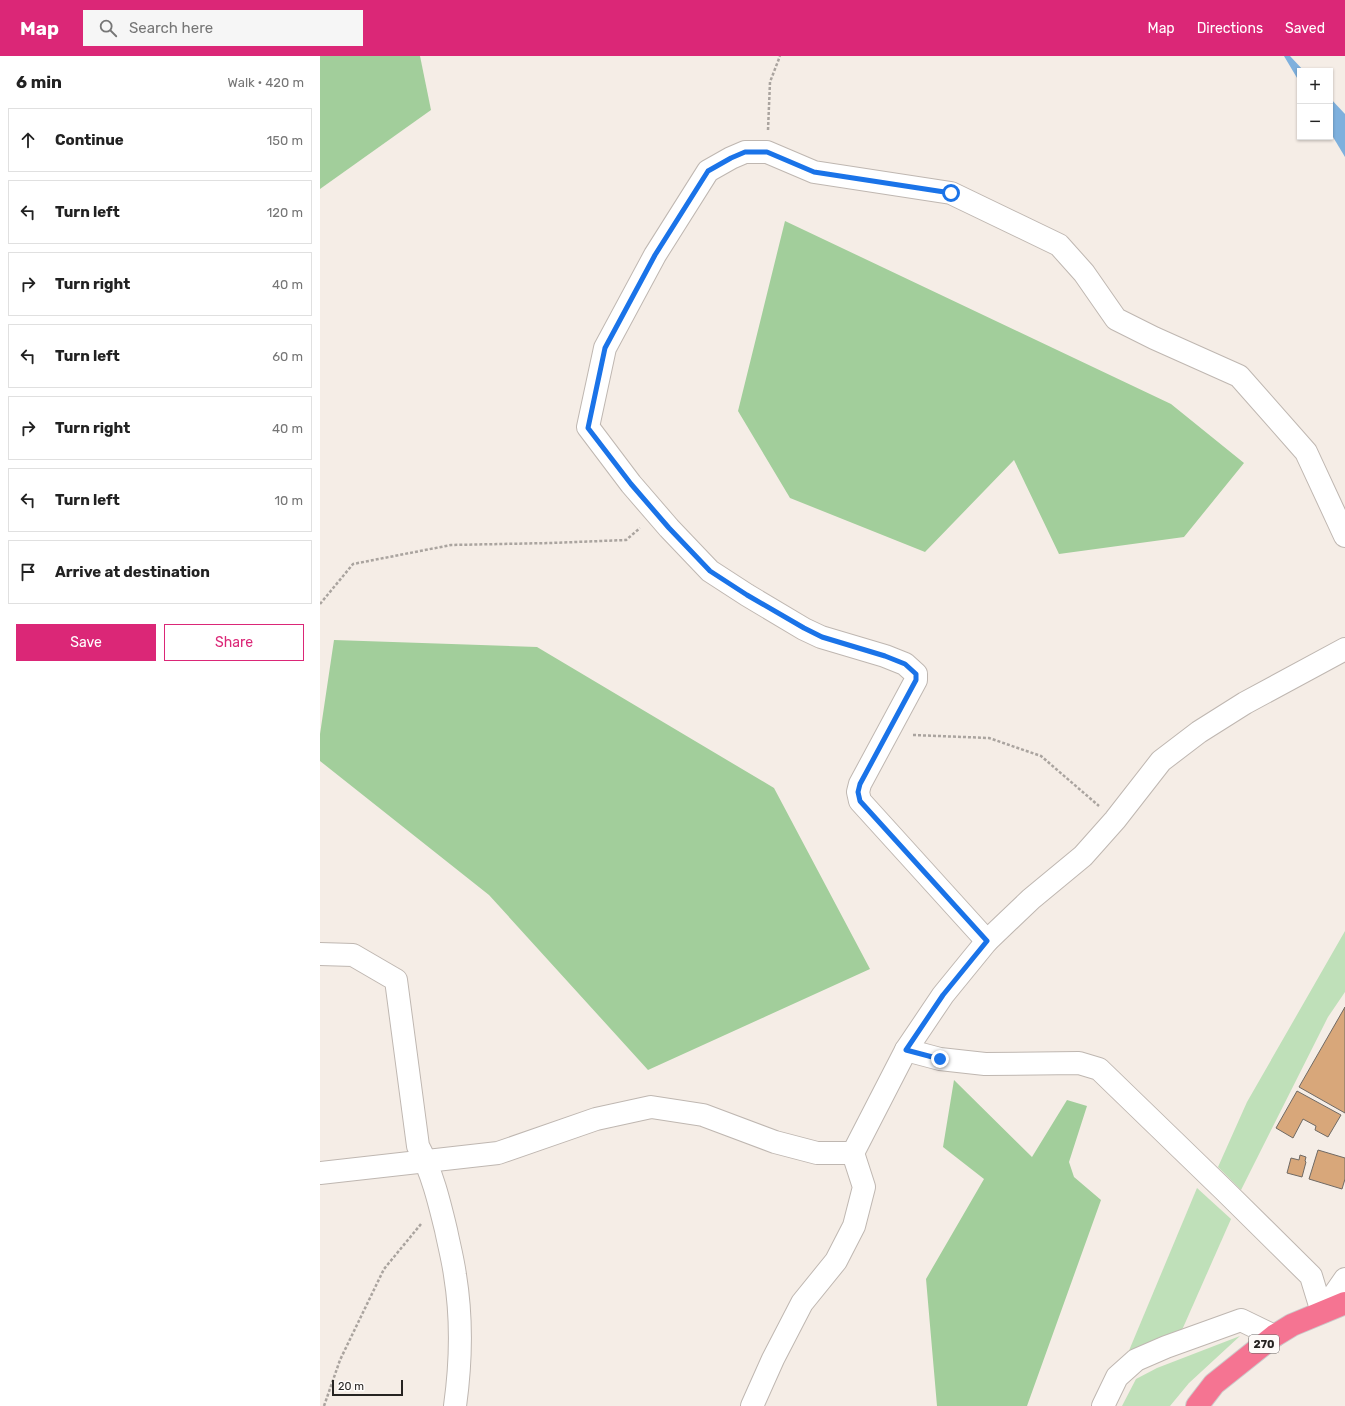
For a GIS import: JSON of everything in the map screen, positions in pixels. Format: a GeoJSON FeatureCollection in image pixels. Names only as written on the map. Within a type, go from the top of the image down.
{"type":"FeatureCollection","features":[{"type":"Feature","properties":{"kind":"highway","name":"270"},"geometry":{"type":"LineString","coordinates":[[1197,1406],[1214,1384],[1274,1336],[1292,1325],[1345,1303]]}},
{"type":"Feature","properties":{"kind":"street"},"geometry":{"type":"LineString","coordinates":[[987,941],[860,801],[858,792],[860,784],[916,680],[916,674],[905,664],[885,656],[822,637],[747,595],[710,571],[631,484],[588,428],[605,348],[655,255],[708,171],[745,152],[767,152],[814,172],[951,193],[1059,246],[1084,273],[1116,319],[1154,338],[1240,376],[1306,452],[1345,536]]}},
{"type":"Feature","properties":{"kind":"street"},"geometry":{"type":"LineString","coordinates":[[752,1406],[773,1359],[802,1302],[836,1261],[854,1226],[864,1187],[853,1153],[906,1050],[943,995],[987,941],[1030,899],[1083,856],[1115,820],[1161,761],[1199,732],[1245,703],[1345,649]]}},
{"type":"Feature","properties":{"kind":"street"},"geometry":{"type":"LineString","coordinates":[[320,954],[353,955],[396,980],[418,1146],[427,1161],[439,1202],[456,1275],[460,1335],[458,1382],[455,1406]]}},
{"type":"Feature","properties":{"kind":"street"},"geometry":{"type":"LineString","coordinates":[[906,1050],[940,1059],[985,1064],[1079,1063],[1099,1070],[1226,1191],[1311,1276],[1322,1312]]}},
{"type":"Feature","properties":{"kind":"street"},"geometry":{"type":"LineString","coordinates":[[320,1173],[498,1153],[596,1119],[651,1107],[702,1115],[775,1142],[817,1153],[853,1153]]}},
{"type":"Feature","properties":{"kind":"street"},"geometry":{"type":"LineString","coordinates":[[1322,1312],[1345,1279]]}},
{"type":"Feature","properties":{"kind":"street"},"geometry":{"type":"LineString","coordinates":[[1103,1406],[1117,1377],[1136,1360],[1166,1347],[1241,1320],[1274,1336]]}},
{"type":"Feature","properties":{"kind":"path"},"geometry":{"type":"LineString","coordinates":[[767,152],[770,82],[780,56]]}},
{"type":"Feature","properties":{"kind":"path"},"geometry":{"type":"LineString","coordinates":[[320,604],[353,564],[451,545],[626,540],[656,513]]}},
{"type":"Feature","properties":{"kind":"path"},"geometry":{"type":"LineString","coordinates":[[887,734],[989,738],[1041,756],[1115,820]]}},
{"type":"Feature","properties":{"kind":"path"},"geometry":{"type":"LineString","coordinates":[[324,1406],[340,1360],[384,1269],[439,1202]]}},
{"type":"Feature","properties":{"kind":"green space"},"geometry":{"type":"Polygon","coordinates":[[[320,56],[420,56],[431,110],[320,189],[320,56]]]}},
{"type":"Feature","properties":{"kind":"green space"},"geometry":{"type":"Polygon","coordinates":[[[785,221],[1171,404],[1244,463],[1184,537],[1059,554],[1014,460],[925,552],[790,498],[738,411],[785,221]]]}},
{"type":"Feature","properties":{"kind":"green space"},"geometry":{"type":"Polygon","coordinates":[[[334,640],[537,647],[774,788],[870,969],[648,1070],[489,895],[320,761],[320,734],[334,640]]]}},
{"type":"Feature","properties":{"kind":"green space"},"geometry":{"type":"Polygon","coordinates":[[[1345,931],[1345,992],[1328,1017],[1241,1190],[1218,1167],[1247,1102],[1345,931]]]}},
{"type":"Feature","properties":{"kind":"green space"},"geometry":{"type":"Polygon","coordinates":[[[954,1080],[1032,1157],[1067,1100],[1087,1106],[1069,1162],[1074,1177],[1101,1200],[1027,1406],[937,1406],[926,1279],[984,1179],[943,1147],[954,1080]]]}},
{"type":"Feature","properties":{"kind":"green space"},"geometry":{"type":"Polygon","coordinates":[[[1197,1188],[1231,1219],[1182,1330],[1128,1353],[1197,1188]]]}},
{"type":"Feature","properties":{"kind":"green space"},"geometry":{"type":"Polygon","coordinates":[[[1240,1336],[1189,1383],[1170,1406],[1122,1406],[1136,1379],[1157,1368],[1240,1336]]]}},
{"type":"Feature","properties":{"kind":"water"},"geometry":{"type":"Polygon","coordinates":[[[1284,56],[1290,56],[1301,68],[1297,68],[1297,78],[1284,56]]]}},
{"type":"Feature","properties":{"kind":"water"},"geometry":{"type":"Polygon","coordinates":[[[1333,101],[1345,114],[1345,157],[1333,137],[1333,101]]]}},
{"type":"Feature","properties":{"kind":"building"},"geometry":{"type":"Polygon","coordinates":[[[1345,1007],[1345,1113],[1299,1087],[1345,1007]]]}},
{"type":"Feature","properties":{"kind":"building"},"geometry":{"type":"Polygon","coordinates":[[[1297,1091],[1341,1115],[1328,1137],[1315,1130],[1316,1126],[1303,1119],[1293,1138],[1276,1128],[1297,1091]]]}},
{"type":"Feature","properties":{"kind":"building"},"geometry":{"type":"Polygon","coordinates":[[[1318,1150],[1345,1158],[1345,1179],[1342,1189],[1309,1179],[1318,1150]]]}},
{"type":"Feature","properties":{"kind":"building"},"geometry":{"type":"Polygon","coordinates":[[[1300,1155],[1306,1157],[1302,1177],[1287,1173],[1291,1158],[1299,1160],[1300,1155]]]}},
{"type":"Feature","properties":{"kind":"route"},"geometry":{"type":"LineString","coordinates":[[940,1059],[906,1050],[943,995],[987,941],[860,801],[858,792],[860,784],[916,680],[916,674],[905,664],[885,656],[822,637],[804,628],[747,595],[710,571],[669,528],[631,484],[588,428],[605,348],[655,255],[708,171],[745,152],[767,152],[814,172],[951,193]]}}]}
